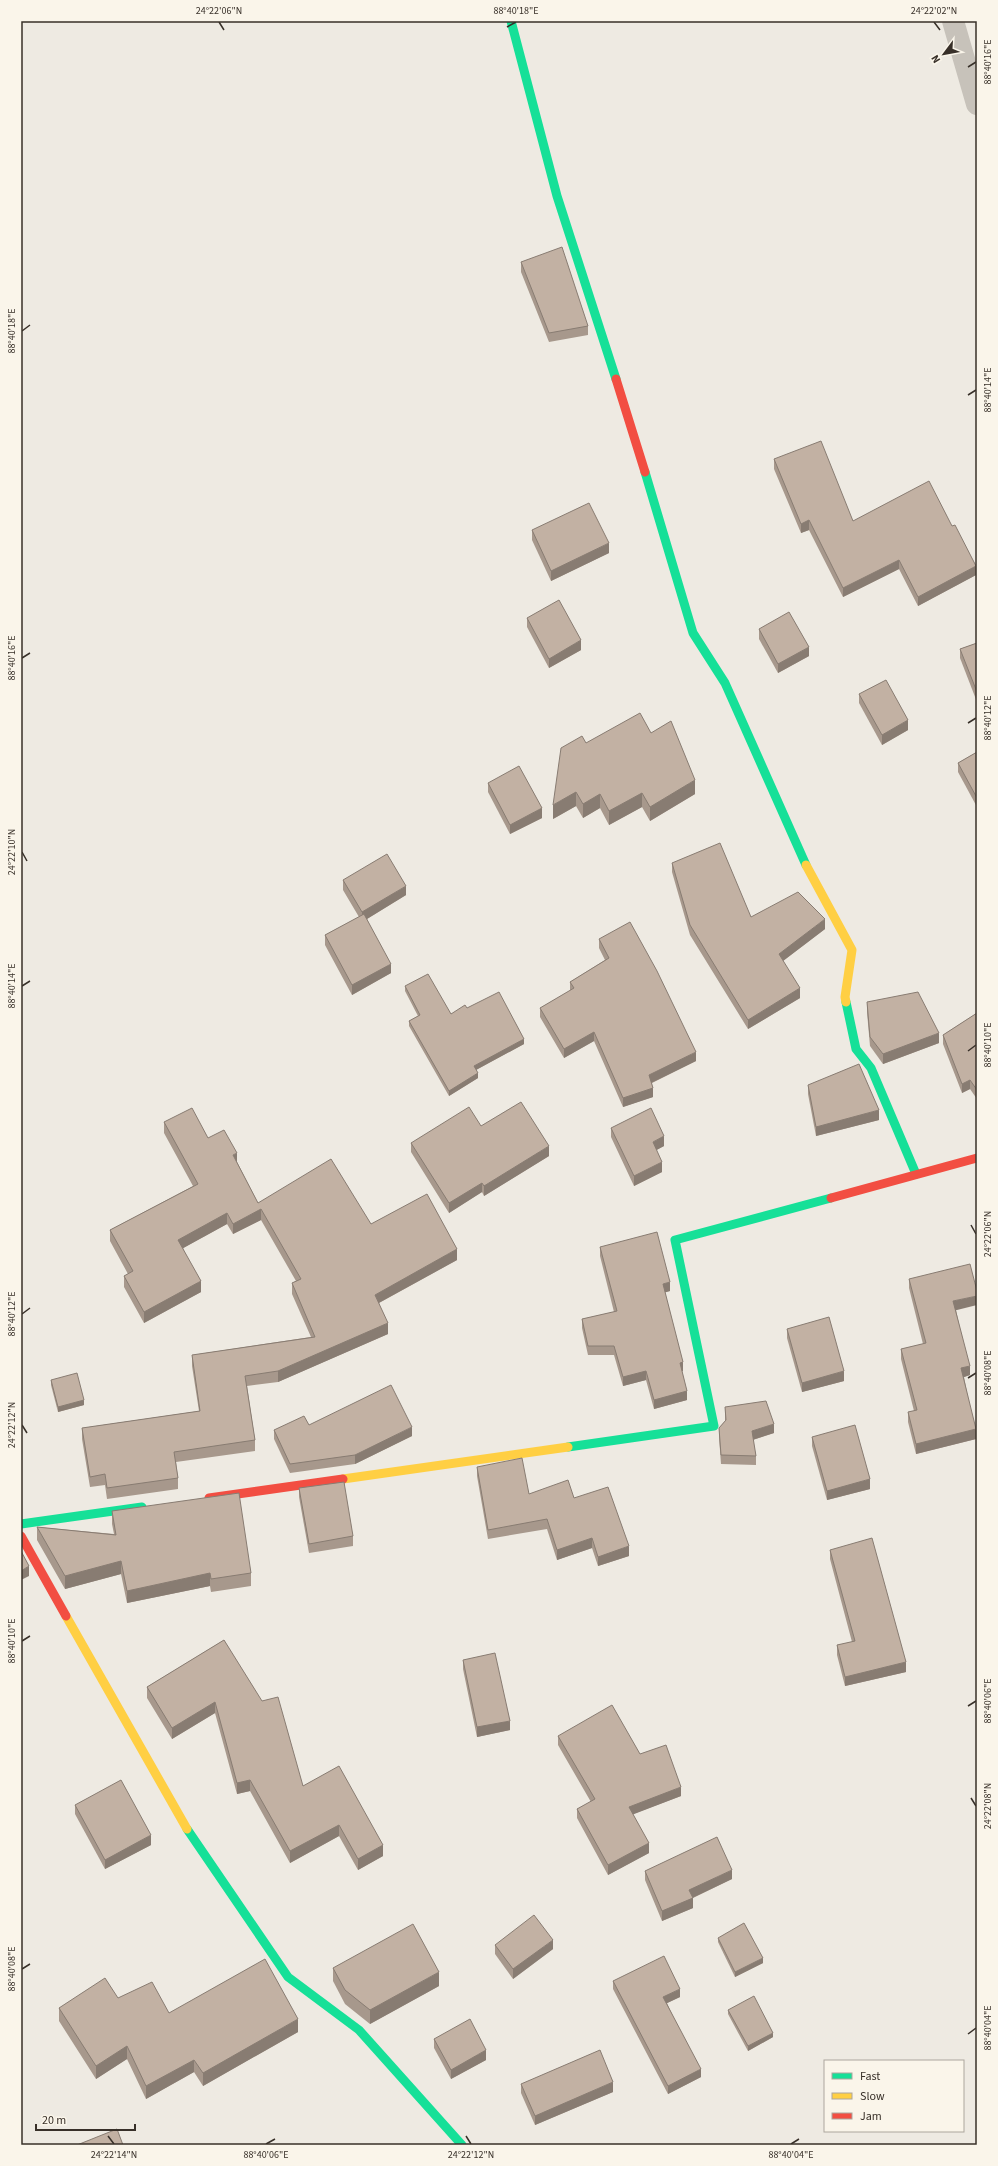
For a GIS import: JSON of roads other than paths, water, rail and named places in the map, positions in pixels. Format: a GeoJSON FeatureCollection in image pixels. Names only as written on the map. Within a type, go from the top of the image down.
{"type":"FeatureCollection","features":[{"type":"Feature","properties":{"kind":"street"},"geometry":{"type":"LineString","coordinates":[[511,21],[557,196],[626,410],[693,633],[725,683],[806,864],[852,950],[845,997],[856,1049],[872,1068],[916,1174]]}},
{"type":"Feature","properties":{"kind":"street"},"geometry":{"type":"LineString","coordinates":[[953,21],[977,104]]}},
{"type":"Feature","properties":{"kind":"street"},"geometry":{"type":"LineString","coordinates":[[202,1499],[714,1426],[675,1240],[977,1158]]}},
{"type":"Feature","properties":{"kind":"street"},"geometry":{"type":"LineString","coordinates":[[21,1524],[155,1505]]}},
{"type":"Feature","properties":{"kind":"street"},"geometry":{"type":"LineString","coordinates":[[21,1536],[181,1819],[288,1977],[359,2030],[462,2145]]}}]}
